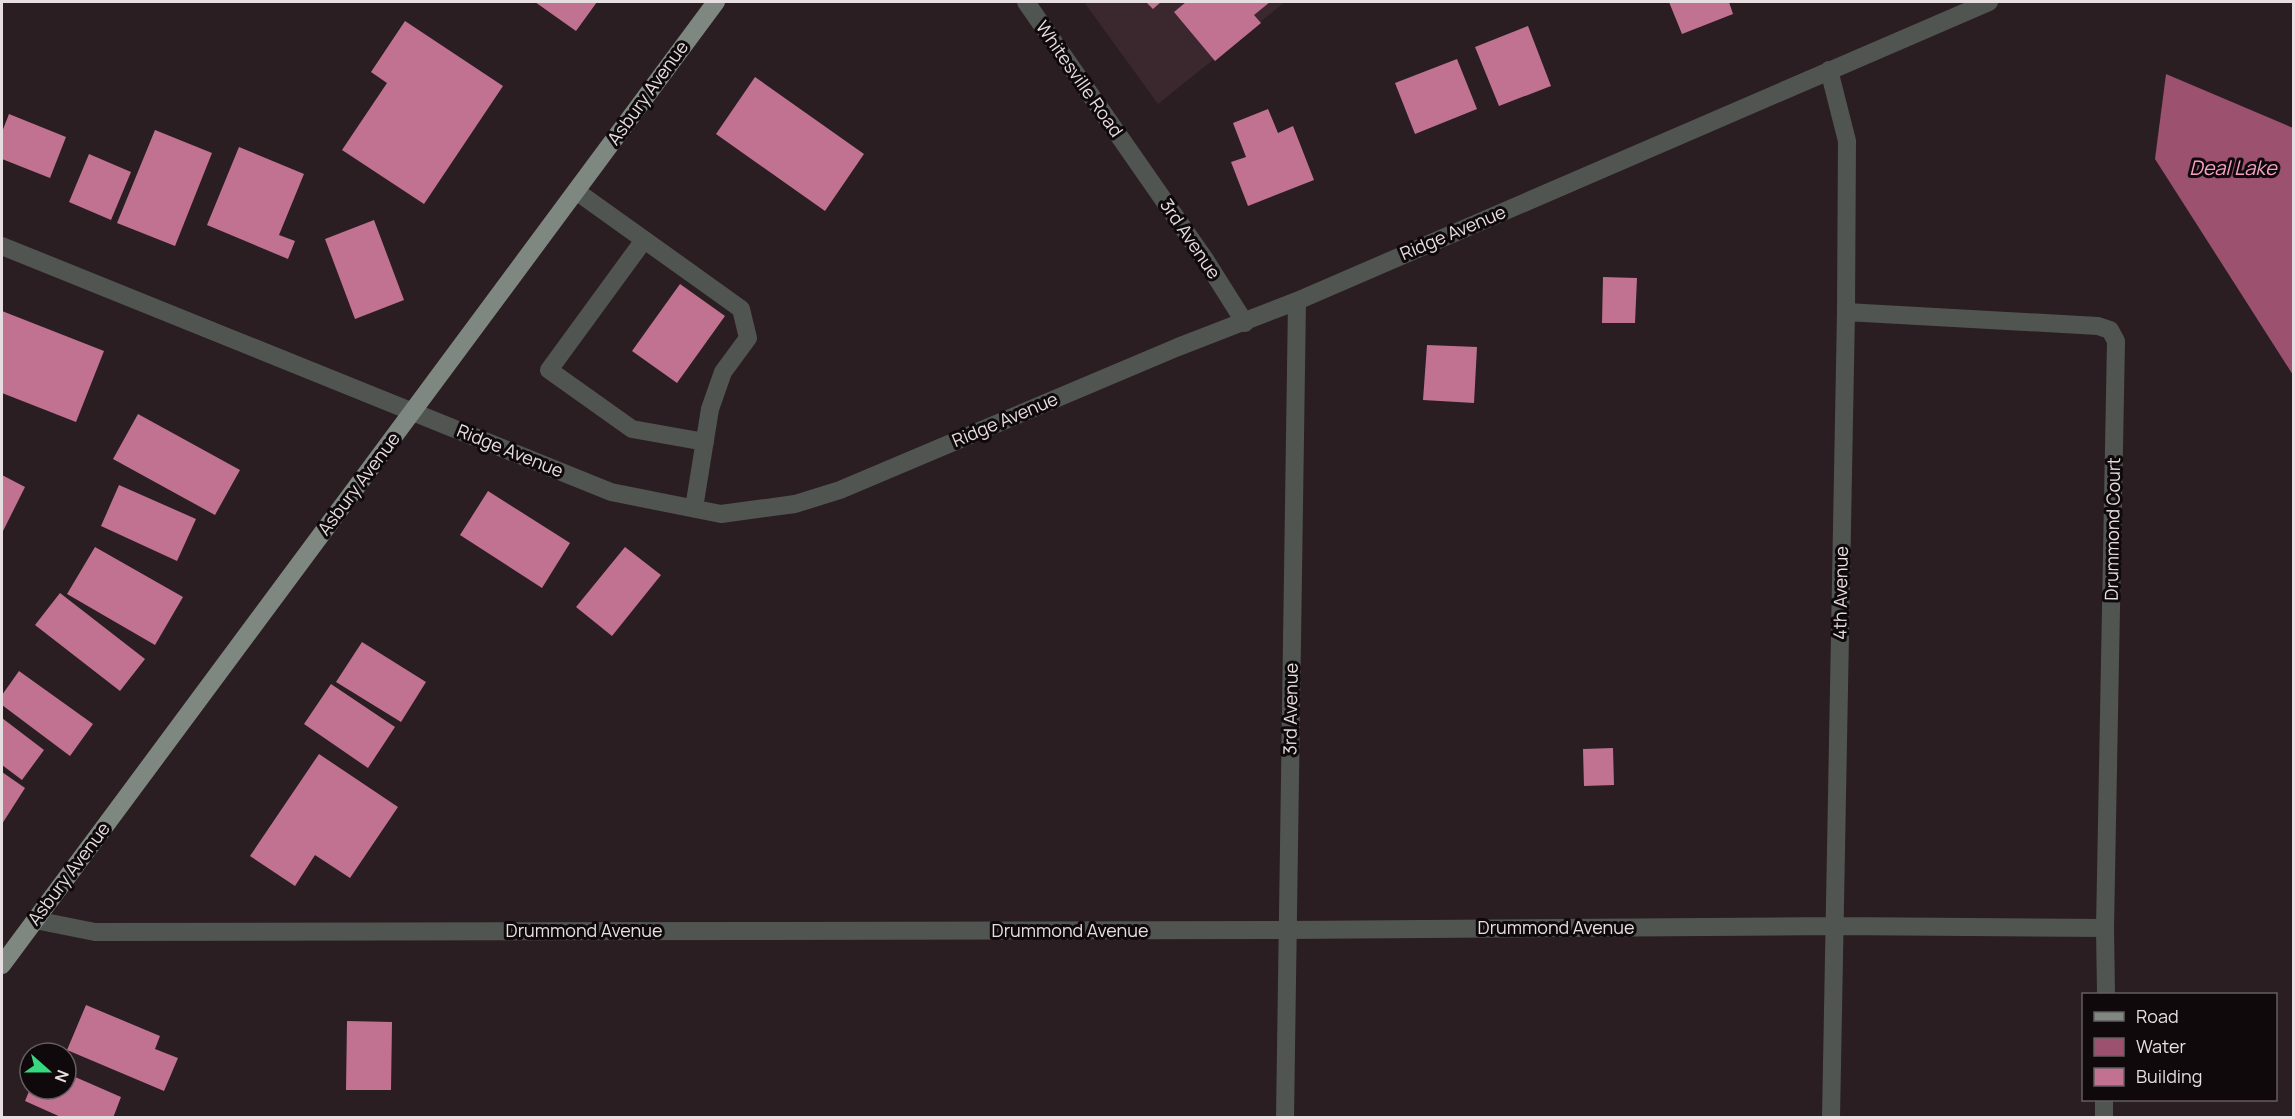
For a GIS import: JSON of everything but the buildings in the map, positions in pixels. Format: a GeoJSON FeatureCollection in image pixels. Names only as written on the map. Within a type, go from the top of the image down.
{"type":"FeatureCollection","features":[{"type":"Feature","properties":{"kind":"main road","name":"Asbury Avenue"},"geometry":{"type":"LineString","coordinates":[[2,965],[716,2]]}},
{"type":"Feature","properties":{"kind":"street","name":"Whitesville Road"},"geometry":{"type":"LineString","coordinates":[[1026,2],[1133,156]]}},
{"type":"Feature","properties":{"kind":"street","name":"Ridge Avenue"},"geometry":{"type":"LineString","coordinates":[[2,246],[611,492],[721,514],[754,511],[795,504],[840,490],[1178,347],[1297,301],[1989,2]]}},
{"type":"Feature","properties":{"kind":"street","name":"4th Avenue"},"geometry":{"type":"LineString","coordinates":[[1829,70],[1847,141],[1846,312],[1831,1118]]}},
{"type":"Feature","properties":{"kind":"street","name":"3rd Avenue"},"geometry":{"type":"LineString","coordinates":[[1133,156],[1206,261],[1245,323]]}},
{"type":"Feature","properties":{"kind":"street"},"geometry":{"type":"LineString","coordinates":[[576,191],[741,309],[748,338],[723,372],[710,409],[694,508]]}},
{"type":"Feature","properties":{"kind":"street"},"geometry":{"type":"LineString","coordinates":[[644,240],[549,370],[632,429],[705,442]]}},
{"type":"Feature","properties":{"kind":"street","name":"3rd Avenue"},"geometry":{"type":"LineString","coordinates":[[1285,1118],[1297,301]]}},
{"type":"Feature","properties":{"kind":"street","name":"Drummond Court"},"geometry":{"type":"LineString","coordinates":[[1846,312],[2098,326],[2110,330],[2116,341],[2105,928],[2106,993]]}},
{"type":"Feature","properties":{"kind":"street","name":"Drummond Avenue"},"geometry":{"type":"LineString","coordinates":[[35,920],[95,932],[1288,930],[1834,926],[2105,928]]}},
{"type":"Feature","properties":{"kind":"street"},"geometry":{"type":"LineString","coordinates":[[2104,1101],[2104,1118]]}},
{"type":"Feature","properties":{"kind":"shaded area"},"geometry":{"type":"Polygon","coordinates":[[[1084,2],[1285,2],[1158,104],[1084,2]]]}},
{"type":"Feature","properties":{"kind":"water","name":"Deal Lake"},"geometry":{"type":"Polygon","coordinates":[[[2166,74],[2293,128],[2293,375],[2155,159],[2166,74]]]}}]}
